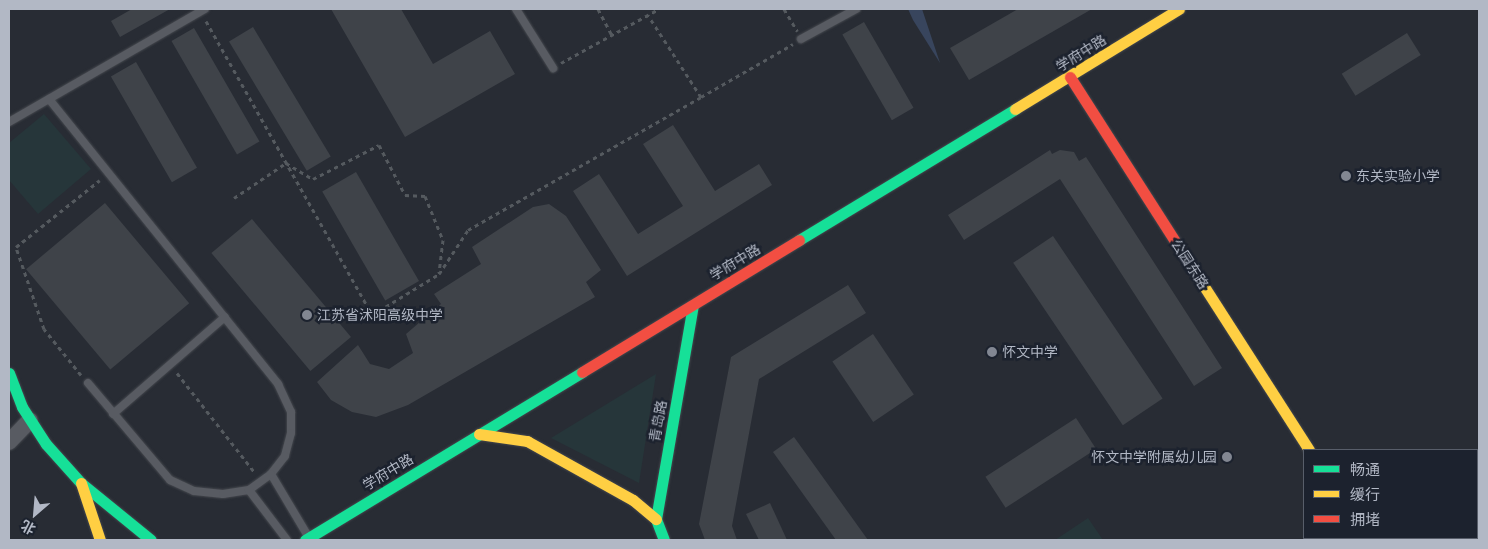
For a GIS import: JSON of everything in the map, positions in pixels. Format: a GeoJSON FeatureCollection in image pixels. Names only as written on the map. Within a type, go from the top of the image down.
{"type":"FeatureCollection","features":[{"type":"Feature","properties":{"kind":"street","name":"学府中路"},"geometry":{"type":"LineString","coordinates":[[307,539],[1179,9]]}},
{"type":"Feature","properties":{"kind":"street","name":"公园东路"},"geometry":{"type":"LineString","coordinates":[[1070,77],[1308,449]]}},
{"type":"Feature","properties":{"kind":"street","name":"青岛路"},"geometry":{"type":"LineString","coordinates":[[656,519],[693,305]]}},
{"type":"Feature","properties":{"kind":"street"},"geometry":{"type":"LineString","coordinates":[[9,373],[30,420],[81,483],[151,540]]}},
{"type":"Feature","properties":{"kind":"street"},"geometry":{"type":"LineString","coordinates":[[9,442],[30,420]]}},
{"type":"Feature","properties":{"kind":"street"},"geometry":{"type":"LineString","coordinates":[[479,434],[526,441],[633,500],[656,519],[664,540]]}},
{"type":"Feature","properties":{"kind":"street"},"geometry":{"type":"LineString","coordinates":[[81,483],[100,540]]}},
{"type":"Feature","properties":{"kind":"lane"},"geometry":{"type":"LineString","coordinates":[[516,9],[553,68]]}},
{"type":"Feature","properties":{"kind":"lane"},"geometry":{"type":"LineString","coordinates":[[801,39],[856,9]]}},
{"type":"Feature","properties":{"kind":"lane"},"geometry":{"type":"LineString","coordinates":[[9,122],[203,10]]}},
{"type":"Feature","properties":{"kind":"lane"},"geometry":{"type":"LineString","coordinates":[[49,99],[278,384],[291,412],[291,433],[285,456],[271,474],[249,490],[223,494],[194,491],[170,480],[88,383]]}},
{"type":"Feature","properties":{"kind":"lane"},"geometry":{"type":"LineString","coordinates":[[113,414],[224,318]]}},
{"type":"Feature","properties":{"kind":"lane"},"geometry":{"type":"LineString","coordinates":[[271,474],[307,539]]}},
{"type":"Feature","properties":{"kind":"lane"},"geometry":{"type":"LineString","coordinates":[[249,490],[287,540]]}},
{"type":"Feature","properties":{"kind":"path"},"geometry":{"type":"LineString","coordinates":[[598,9],[612,35]]}},
{"type":"Feature","properties":{"kind":"path"},"geometry":{"type":"LineString","coordinates":[[553,68],[659,9]]}},
{"type":"Feature","properties":{"kind":"path"},"geometry":{"type":"LineString","coordinates":[[203,10],[286,163],[372,315],[439,274],[468,230],[801,39],[784,9]]}},
{"type":"Feature","properties":{"kind":"path"},"geometry":{"type":"LineString","coordinates":[[648,15],[701,97]]}},
{"type":"Feature","properties":{"kind":"path"},"geometry":{"type":"LineString","coordinates":[[286,163],[313,179],[379,145],[405,195],[425,196],[444,240],[439,274]]}},
{"type":"Feature","properties":{"kind":"path"},"geometry":{"type":"LineString","coordinates":[[234,198],[286,163]]}},
{"type":"Feature","properties":{"kind":"path"},"geometry":{"type":"LineString","coordinates":[[88,383],[44,329],[16,247],[109,173]]}},
{"type":"Feature","properties":{"kind":"path"},"geometry":{"type":"LineString","coordinates":[[170,364],[262,481]]}},
{"type":"Feature","properties":{"kind":"shaded area"},"geometry":{"type":"Polygon","coordinates":[[[44,114],[91,169],[38,214],[9,180],[9,143],[44,114]]]}},
{"type":"Feature","properties":{"kind":"shaded area"},"geometry":{"type":"Polygon","coordinates":[[[656,374],[639,483],[551,438],[656,374]]]}},
{"type":"Feature","properties":{"kind":"shaded area"},"geometry":{"type":"Polygon","coordinates":[[[1088,518],[1103,540],[1055,540],[1088,518]]]}},
{"type":"Feature","properties":{"kind":"water"},"geometry":{"type":"Polygon","coordinates":[[[908,9],[922,9],[940,63],[913,20],[908,9]]]}},
{"type":"Feature","properties":{"kind":"building"},"geometry":{"type":"Polygon","coordinates":[[[132,9],[170,9],[120,37],[111,21],[132,9]]]}},
{"type":"Feature","properties":{"kind":"building"},"geometry":{"type":"Polygon","coordinates":[[[331,9],[401,9],[433,64],[490,31],[515,74],[405,137],[331,9]]]}},
{"type":"Feature","properties":{"kind":"building"},"geometry":{"type":"Polygon","coordinates":[[[1018,9],[1092,9],[969,80],[950,48],[1018,9]]]}},
{"type":"Feature","properties":{"kind":"building"},"geometry":{"type":"Polygon","coordinates":[[[864,22],[914,108],[892,120],[842,34],[864,22]]]}},
{"type":"Feature","properties":{"kind":"building"},"geometry":{"type":"Polygon","coordinates":[[[253,27],[331,156],[307,171],[229,41],[253,27]]]}},
{"type":"Feature","properties":{"kind":"building"},"geometry":{"type":"Polygon","coordinates":[[[194,28],[260,141],[237,154],[171,41],[194,28]]]}},
{"type":"Feature","properties":{"kind":"building"},"geometry":{"type":"Polygon","coordinates":[[[1407,33],[1421,55],[1355,96],[1342,74],[1407,33]]]}},
{"type":"Feature","properties":{"kind":"building"},"geometry":{"type":"Polygon","coordinates":[[[136,62],[197,168],[172,182],[111,76],[136,62]]]}},
{"type":"Feature","properties":{"kind":"building"},"geometry":{"type":"Polygon","coordinates":[[[673,125],[715,191],[759,164],[772,185],[627,276],[573,191],[599,174],[638,234],[683,206],[643,144],[673,125]]]}},
{"type":"Feature","properties":{"kind":"building"},"geometry":{"type":"Polygon","coordinates":[[[1050,150],[1052,154],[1060,150],[1074,152],[1079,161],[1086,157],[1222,368],[1194,386],[1060,179],[964,240],[948,215],[1050,150]]]}},
{"type":"Feature","properties":{"kind":"building"},"geometry":{"type":"Polygon","coordinates":[[[356,172],[419,281],[385,301],[322,192],[356,172]]]}},
{"type":"Feature","properties":{"kind":"building"},"geometry":{"type":"Polygon","coordinates":[[[105,203],[189,303],[110,370],[26,269],[105,203]]]}},
{"type":"Feature","properties":{"kind":"building"},"geometry":{"type":"Polygon","coordinates":[[[549,204],[566,216],[601,270],[586,282],[595,297],[408,405],[376,417],[352,412],[331,400],[317,382],[358,345],[370,364],[389,369],[413,353],[406,334],[441,304],[434,294],[481,264],[472,247],[533,207],[549,204]]]}},
{"type":"Feature","properties":{"kind":"building"},"geometry":{"type":"Polygon","coordinates":[[[252,219],[351,337],[310,371],[211,253],[252,219]]]}},
{"type":"Feature","properties":{"kind":"building"},"geometry":{"type":"Polygon","coordinates":[[[1053,236],[1163,398],[1123,425],[1013,263],[1053,236]]]}},
{"type":"Feature","properties":{"kind":"building"},"geometry":{"type":"Polygon","coordinates":[[[848,285],[866,313],[759,379],[732,526],[737,540],[705,540],[699,524],[731,357],[848,285]]]}},
{"type":"Feature","properties":{"kind":"building"},"geometry":{"type":"Polygon","coordinates":[[[873,334],[914,395],[873,422],[832,361],[873,334]]]}},
{"type":"Feature","properties":{"kind":"building"},"geometry":{"type":"Polygon","coordinates":[[[1076,418],[1096,449],[1006,508],[985,477],[1076,418]]]}},
{"type":"Feature","properties":{"kind":"building"},"geometry":{"type":"Polygon","coordinates":[[[794,437],[868,540],[836,540],[773,452],[794,437]]]}},
{"type":"Feature","properties":{"kind":"building"},"geometry":{"type":"Polygon","coordinates":[[[770,503],[787,540],[759,540],[746,514],[770,503]]]}},
{"type":"Feature","properties":{"kind":"building"},"geometry":{"type":"Polygon","coordinates":[[[1396,539],[1431,539],[1431,540],[1396,539]]]}},
{"type":"Feature","properties":{"kind":"traffic: fast"},"geometry":{"type":"LineString","coordinates":[[799,240],[1015,109]]}},
{"type":"Feature","properties":{"kind":"traffic: fast"},"geometry":{"type":"LineString","coordinates":[[664,540],[656,519],[693,305]]}},
{"type":"Feature","properties":{"kind":"traffic: fast"},"geometry":{"type":"LineString","coordinates":[[305,540],[582,372]]}},
{"type":"Feature","properties":{"kind":"traffic: fast"},"geometry":{"type":"LineString","coordinates":[[9,373],[22,407],[46,444],[81,483],[151,540]]}},
{"type":"Feature","properties":{"kind":"traffic: slow"},"geometry":{"type":"LineString","coordinates":[[1015,109],[1179,9]]}},
{"type":"Feature","properties":{"kind":"traffic: slow"},"geometry":{"type":"LineString","coordinates":[[1182,252],[1308,449]]}},
{"type":"Feature","properties":{"kind":"traffic: slow"},"geometry":{"type":"LineString","coordinates":[[479,434],[527,441],[633,500],[656,519]]}},
{"type":"Feature","properties":{"kind":"traffic: slow"},"geometry":{"type":"LineString","coordinates":[[81,483],[100,540]]}},
{"type":"Feature","properties":{"kind":"traffic: jam"},"geometry":{"type":"LineString","coordinates":[[1070,77],[1182,252]]}},
{"type":"Feature","properties":{"kind":"traffic: jam"},"geometry":{"type":"LineString","coordinates":[[582,372],[799,240]]}},
{"type":"Feature","properties":{"kind":"place","name":"东关实验小学"},"geometry":{"type":"Point","coordinates":[1346,176]}},
{"type":"Feature","properties":{"kind":"place","name":"江苏省沭阳高级中学"},"geometry":{"type":"Point","coordinates":[307,315]}},
{"type":"Feature","properties":{"kind":"place","name":"怀文中学"},"geometry":{"type":"Point","coordinates":[992,352]}},
{"type":"Feature","properties":{"kind":"place","name":"怀文中学附属幼儿园"},"geometry":{"type":"Point","coordinates":[1227,457]}}]}
